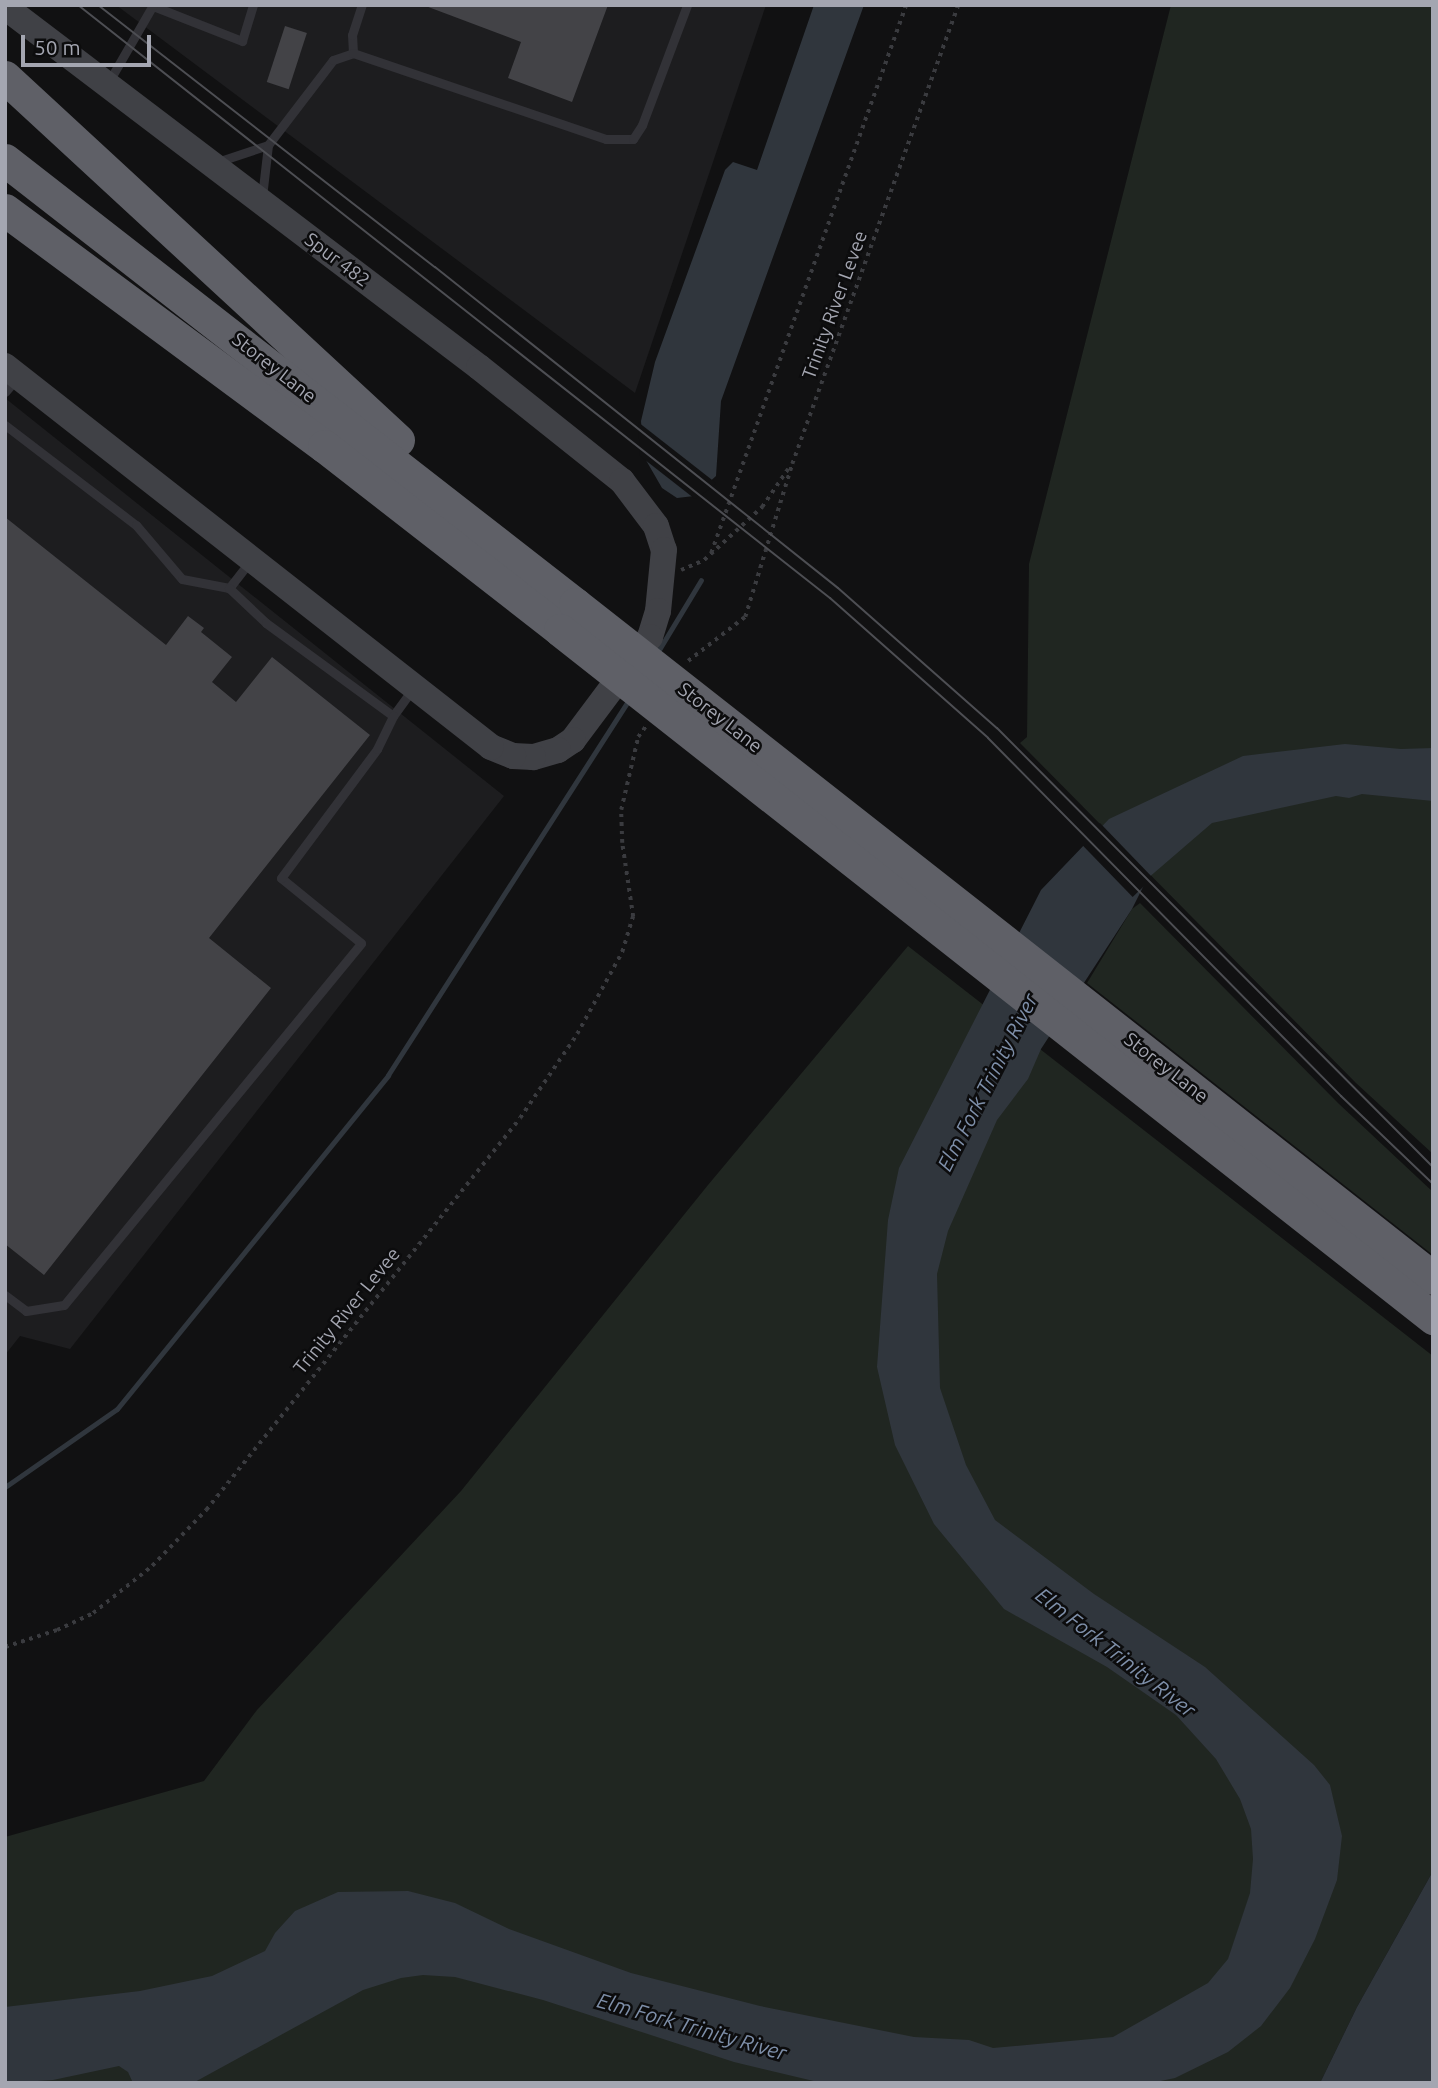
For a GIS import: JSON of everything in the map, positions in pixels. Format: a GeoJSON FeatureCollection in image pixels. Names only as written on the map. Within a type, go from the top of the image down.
{"type":"FeatureCollection","features":[{"type":"Feature","properties":{"kind":"highway"},"geometry":{"type":"LineString","coordinates":[[5,77],[384,427],[508,551]]}},
{"type":"Feature","properties":{"kind":"highway","name":"Storey Lane"},"geometry":{"type":"LineString","coordinates":[[5,160],[508,551],[567,617],[1433,1318]]}},
{"type":"Feature","properties":{"kind":"highway","name":"Storey Lane"},"geometry":{"type":"LineString","coordinates":[[5,210],[324,446],[567,617],[1433,1278]]}},
{"type":"Feature","properties":{"kind":"main road","name":"Spur 482"},"geometry":{"type":"LineString","coordinates":[[5,7],[622,481],[656,526],[664,550],[663,578]]}},
{"type":"Feature","properties":{"kind":"main road"},"geometry":{"type":"LineString","coordinates":[[10,378],[252,558],[491,747],[513,756],[533,757],[558,750],[573,740],[650,637],[663,578]]}},
{"type":"Feature","properties":{"kind":"lane"},"geometry":{"type":"LineString","coordinates":[[108,85],[153,6],[242,41],[253,5]]}},
{"type":"Feature","properties":{"kind":"lane"},"geometry":{"type":"LineString","coordinates":[[353,53],[352,35],[362,5]]}},
{"type":"Feature","properties":{"kind":"lane"},"geometry":{"type":"LineString","coordinates":[[261,202],[268,145],[333,60],[353,53],[606,139],[633,139],[642,125],[687,5]]}},
{"type":"Feature","properties":{"kind":"lane"},"geometry":{"type":"LineString","coordinates":[[211,163],[268,145]]}},
{"type":"Feature","properties":{"kind":"lane"},"geometry":{"type":"LineString","coordinates":[[5,425],[136,525],[182,579],[229,588],[266,623],[393,716]]}},
{"type":"Feature","properties":{"kind":"lane"},"geometry":{"type":"LineString","coordinates":[[229,588],[252,558]]}},
{"type":"Feature","properties":{"kind":"lane"},"geometry":{"type":"LineString","coordinates":[[5,1295],[26,1311],[64,1305],[360,943],[281,878],[377,749],[393,716],[415,686]]}},
{"type":"Feature","properties":{"kind":"path"},"geometry":{"type":"LineString","coordinates":[[711,553],[906,5]]}},
{"type":"Feature","properties":{"kind":"path","name":"Trinity River Levee"},"geometry":{"type":"LineString","coordinates":[[681,672],[688,661],[745,617],[792,464],[958,5]]}},
{"type":"Feature","properties":{"kind":"path"},"geometry":{"type":"LineString","coordinates":[[663,578],[704,560],[762,507],[792,464]]}},
{"type":"Feature","properties":{"kind":"path","name":"Trinity River Levee"},"geometry":{"type":"LineString","coordinates":[[5,1647],[57,1630],[93,1613],[152,1566],[206,1510],[520,1118],[577,1034],[622,952],[633,917],[622,843],[621,810],[638,737],[652,716]]}},
{"type":"Feature","properties":{"kind":"shaded area"},"geometry":{"type":"Polygon","coordinates":[[[116,5],[766,5],[635,393],[116,5]]]}},
{"type":"Feature","properties":{"kind":"shaded area"},"geometry":{"type":"Polygon","coordinates":[[[1171,5],[1433,5],[1433,1154],[1356,1083],[1020,743],[1027,737],[1029,564],[1171,5]]]}},
{"type":"Feature","properties":{"kind":"shaded area"},"geometry":{"type":"Polygon","coordinates":[[[5,398],[504,796],[70,1349],[20,1336],[5,1355],[5,398]]]}},
{"type":"Feature","properties":{"kind":"shaded area"},"geometry":{"type":"Polygon","coordinates":[[[1140,903],[1338,1103],[1433,1192],[1433,1255],[1087,983],[1132,909],[1140,903]]]}},
{"type":"Feature","properties":{"kind":"shaded area"},"geometry":{"type":"Polygon","coordinates":[[[908,946],[1433,1356],[1433,1871],[1357,2007],[1320,2083],[5,2083],[5,1837],[204,1781],[257,1710],[461,1491],[708,1185],[908,946]]]}},
{"type":"Feature","properties":{"kind":"water"},"geometry":{"type":"Polygon","coordinates":[[[814,5],[864,5],[721,401],[716,476],[694,496],[677,498],[662,488],[643,455],[641,421],[655,362],[725,170],[733,162],[757,170],[814,5]]]}},
{"type":"Feature","properties":{"kind":"water","name":"Elm Fork Trinity River"},"geometry":{"type":"Polygon","coordinates":[[[1345,744],[1401,749],[1433,748],[1433,801],[1362,794],[1349,798],[1336,796],[1212,823],[1147,879],[1132,909],[1041,1049],[1028,1079],[997,1120],[948,1231],[937,1274],[940,1388],[966,1465],[995,1520],[1094,1594],[1205,1667],[1314,1765],[1330,1785],[1342,1836],[1337,1880],[1315,1939],[1290,1988],[1261,2026],[1228,2052],[1175,2078],[1151,2083],[822,2083],[734,2062],[543,2000],[455,1977],[423,1975],[401,1978],[363,1990],[193,2083],[133,2083],[128,2072],[119,2066],[53,2080],[5,2083],[5,2007],[140,1991],[212,1976],[265,1951],[275,1933],[295,1911],[338,1892],[408,1891],[455,1903],[509,1929],[631,1973],[760,2006],[914,2037],[969,2040],[993,2048],[1113,2037],[1208,1983],[1228,1959],[1250,1893],[1253,1859],[1251,1829],[1240,1799],[1216,1759],[1176,1715],[1107,1667],[1004,1609],[934,1524],[895,1445],[877,1367],[888,1220],[899,1168],[1041,890],[1109,819],[1243,756],[1345,744]]]}},
{"type":"Feature","properties":{"kind":"water"},"geometry":{"type":"Polygon","coordinates":[[[1433,1871],[1433,2083],[1320,2083],[1357,2007],[1433,1871]]]}},
{"type":"Feature","properties":{"kind":"pier"},"geometry":{"type":"Polygon","coordinates":[[[638,422],[716,483],[714,486],[695,499],[640,456],[638,422]]]}},
{"type":"Feature","properties":{"kind":"pier"},"geometry":{"type":"Polygon","coordinates":[[[1100,823],[1153,878],[1133,897],[1080,842],[1100,823]]]}},
{"type":"Feature","properties":{"kind":"building"},"geometry":{"type":"Polygon","coordinates":[[[423,5],[608,5],[572,102],[508,78],[521,42],[423,5]]]}},
{"type":"Feature","properties":{"kind":"building"},"geometry":{"type":"Polygon","coordinates":[[[285,26],[307,33],[289,89],[267,82],[285,26]]]}},
{"type":"Feature","properties":{"kind":"building"},"geometry":{"type":"Polygon","coordinates":[[[5,517],[166,645],[188,616],[204,628],[201,632],[232,657],[212,682],[236,702],[272,657],[370,735],[209,938],[271,988],[44,1275],[5,1244],[5,517]]]}},
{"type":"Feature","properties":{"kind":"waterway"},"geometry":{"type":"LineString","coordinates":[[657,653],[701,580]]}},
{"type":"Feature","properties":{"kind":"waterway"},"geometry":{"type":"LineString","coordinates":[[5,1487],[117,1409],[388,1075],[629,700]]}},
{"type":"Feature","properties":{"kind":"tram line"},"geometry":{"type":"LineString","coordinates":[[78,5],[830,598],[988,738],[1341,1096],[1433,1184]]}},
{"type":"Feature","properties":{"kind":"tram line"},"geometry":{"type":"LineString","coordinates":[[98,5],[435,267],[838,588],[997,728],[1433,1167]]}}]}
